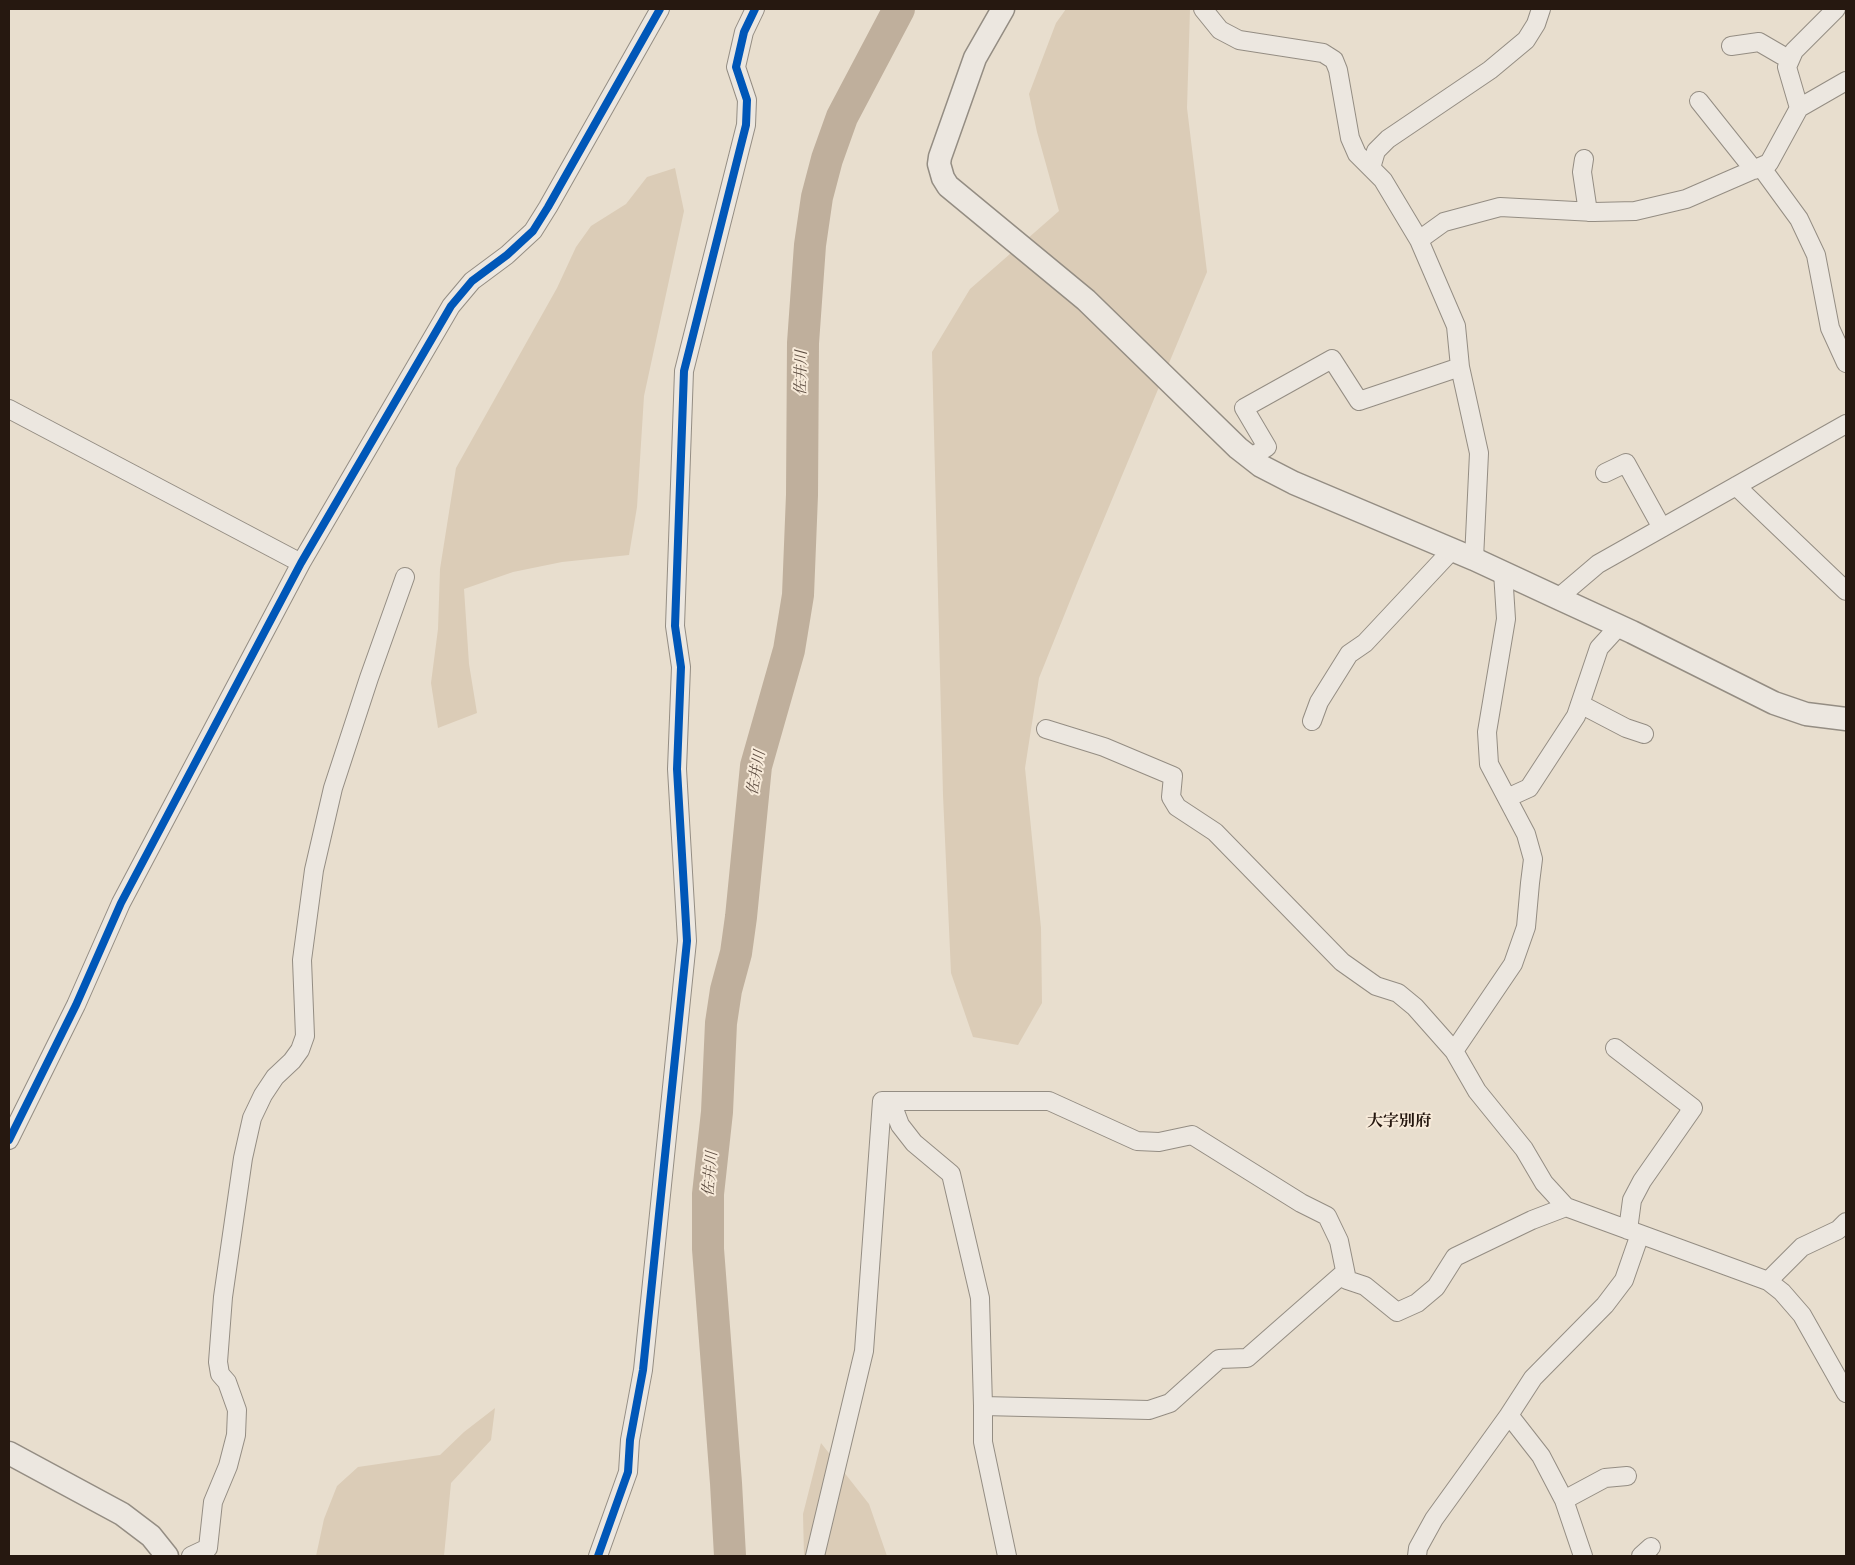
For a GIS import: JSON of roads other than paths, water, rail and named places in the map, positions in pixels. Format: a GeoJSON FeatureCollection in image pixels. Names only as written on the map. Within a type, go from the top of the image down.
{"type":"FeatureCollection","features":[{"type":"Feature","properties":{"kind":"street"},"geometry":{"type":"LineString","coordinates":[[9,1140],[76,1006],[121,904],[301,563],[450,306],[472,281],[507,254],[533,230],[660,9]]}},
{"type":"Feature","properties":{"kind":"street"},"geometry":{"type":"LineString","coordinates":[[598,1556],[628,1472],[630,1440],[643,1370],[687,940],[677,769],[681,667],[675,626],[684,371],[746,124],[747,100],[736,68],[744,32],[755,9]]}},
{"type":"Feature","properties":{"kind":"street"},"geometry":{"type":"LineString","coordinates":[[1002,9],[975,58],[940,157],[939,164],[943,178],[948,186],[1086,300],[1200,413],[1250,458],[1261,466],[1294,483],[1474,559],[1619,626],[1774,703],[1806,714],[1846,719]]}},
{"type":"Feature","properties":{"kind":"street"},"geometry":{"type":"LineString","coordinates":[[1203,9],[1220,30],[1239,40],[1323,54],[1334,60],[1338,70],[1350,138],[1358,154],[1383,180],[1419,240],[1456,326],[1460,367],[1479,453],[1474,559]]}},
{"type":"Feature","properties":{"kind":"street"},"geometry":{"type":"LineString","coordinates":[[1371,168],[1376,151],[1388,139],[1490,70],[1526,40],[1536,24],[1541,9]]}},
{"type":"Feature","properties":{"kind":"street"},"geometry":{"type":"LineString","coordinates":[[1799,108],[1787,67],[1794,51],[1836,9]]}},
{"type":"Feature","properties":{"kind":"street"},"geometry":{"type":"LineString","coordinates":[[1731,46],[1759,42],[1790,60]]}},
{"type":"Feature","properties":{"kind":"street"},"geometry":{"type":"LineString","coordinates":[[1419,240],[1444,222],[1500,207],[1588,212],[1635,211],[1686,199],[1769,163],[1799,108],[1846,81]]}},
{"type":"Feature","properties":{"kind":"street"},"geometry":{"type":"LineString","coordinates":[[1699,100],[1799,219],[1816,255],[1830,328],[1846,363]]}},
{"type":"Feature","properties":{"kind":"street"},"geometry":{"type":"LineString","coordinates":[[1584,159],[1582,172],[1588,212]]}},
{"type":"Feature","properties":{"kind":"street"},"geometry":{"type":"LineString","coordinates":[[1250,458],[1267,447],[1244,408],[1332,359],[1359,401],[1460,367]]}},
{"type":"Feature","properties":{"kind":"street"},"geometry":{"type":"LineString","coordinates":[[9,409],[301,563]]}},
{"type":"Feature","properties":{"kind":"street"},"geometry":{"type":"LineString","coordinates":[[1558,598],[1598,564],[1846,424]]}},
{"type":"Feature","properties":{"kind":"street"},"geometry":{"type":"LineString","coordinates":[[1605,473],[1626,463],[1662,528]]}},
{"type":"Feature","properties":{"kind":"street"},"geometry":{"type":"LineString","coordinates":[[1736,486],[1846,591]]}},
{"type":"Feature","properties":{"kind":"street"},"geometry":{"type":"LineString","coordinates":[[1312,721],[1319,702],[1349,654],[1365,643],[1452,550]]}},
{"type":"Feature","properties":{"kind":"street"},"geometry":{"type":"LineString","coordinates":[[1454,1051],[1514,964],[1526,927],[1533,859],[1526,834],[1489,764],[1486,732],[1506,619],[1503,572]]}},
{"type":"Feature","properties":{"kind":"street"},"geometry":{"type":"LineString","coordinates":[[191,1556],[208,1548],[213,1502],[228,1466],[237,1423],[237,1410],[234,1400],[227,1382],[220,1374],[218,1362],[223,1297],[243,1158],[252,1118],[275,1077],[292,1061],[300,1050],[305,1036],[302,960],[314,870],[333,788],[405,577]]}},
{"type":"Feature","properties":{"kind":"street"},"geometry":{"type":"LineString","coordinates":[[1507,798],[1529,788],[1576,716],[1599,648],[1619,626]]}},
{"type":"Feature","properties":{"kind":"street"},"geometry":{"type":"LineString","coordinates":[[1580,704],[1626,728],[1644,734]]}},
{"type":"Feature","properties":{"kind":"street"},"geometry":{"type":"LineString","coordinates":[[1046,729],[1104,747],[1173,776],[1171,796],[1177,807],[1215,832],[1342,962],[1376,986],[1398,993],[1415,1007],[1454,1051],[1477,1091],[1524,1149],[1544,1183],[1566,1207],[1768,1281],[1782,1292],[1802,1315],[1846,1393]]}},
{"type":"Feature","properties":{"kind":"street"},"geometry":{"type":"LineString","coordinates":[[1417,1556],[1418,1548],[1434,1519],[1509,1416],[1533,1378],[1606,1305],[1624,1280],[1634,1232],[1632,1200],[1642,1181],[1693,1108],[1615,1048]]}},
{"type":"Feature","properties":{"kind":"street"},"geometry":{"type":"LineString","coordinates":[[815,1556],[864,1351],[882,1102],[1050,1102],[1137,1141],[1160,1142],[1192,1136],[1301,1203],[1327,1216],[1339,1242],[1347,1280],[1365,1286],[1397,1312],[1417,1303],[1436,1287],[1455,1257],[1532,1220],[1566,1207]]}},
{"type":"Feature","properties":{"kind":"street"},"geometry":{"type":"LineString","coordinates":[[891,1102],[900,1124],[914,1143],[951,1174],[980,1298],[983,1442],[1007,1556]]}},
{"type":"Feature","properties":{"kind":"street"},"geometry":{"type":"LineString","coordinates":[[1768,1281],[1802,1247],[1838,1230],[1846,1222]]}},
{"type":"Feature","properties":{"kind":"street"},"geometry":{"type":"LineString","coordinates":[[983,1406],[1149,1410],[1170,1403],[1220,1359],[1247,1358],[1345,1272]]}},
{"type":"Feature","properties":{"kind":"street"},"geometry":{"type":"LineString","coordinates":[[1509,1416],[1541,1456],[1564,1500],[1583,1556]]}},
{"type":"Feature","properties":{"kind":"street"},"geometry":{"type":"LineString","coordinates":[[9,1453],[122,1514],[151,1536],[167,1556]]}},
{"type":"Feature","properties":{"kind":"street"},"geometry":{"type":"LineString","coordinates":[[1564,1500],[1605,1478],[1627,1476]]}},
{"type":"Feature","properties":{"kind":"waterway","name":"佐井川"},"geometry":{"type":"LineString","coordinates":[[730,1556],[708,1249],[708,1194],[717,1112],[721,1023],[726,990],[736,953],[741,917],[756,766],[789,650],[798,595],[802,495],[803,343],[810,245],[817,197],[827,159],[842,117],[899,9]]}},
{"type":"Feature","properties":{"kind":"district","name":"大字別府"},"geometry":{"type":"Point","coordinates":[1399,1122]}}]}
